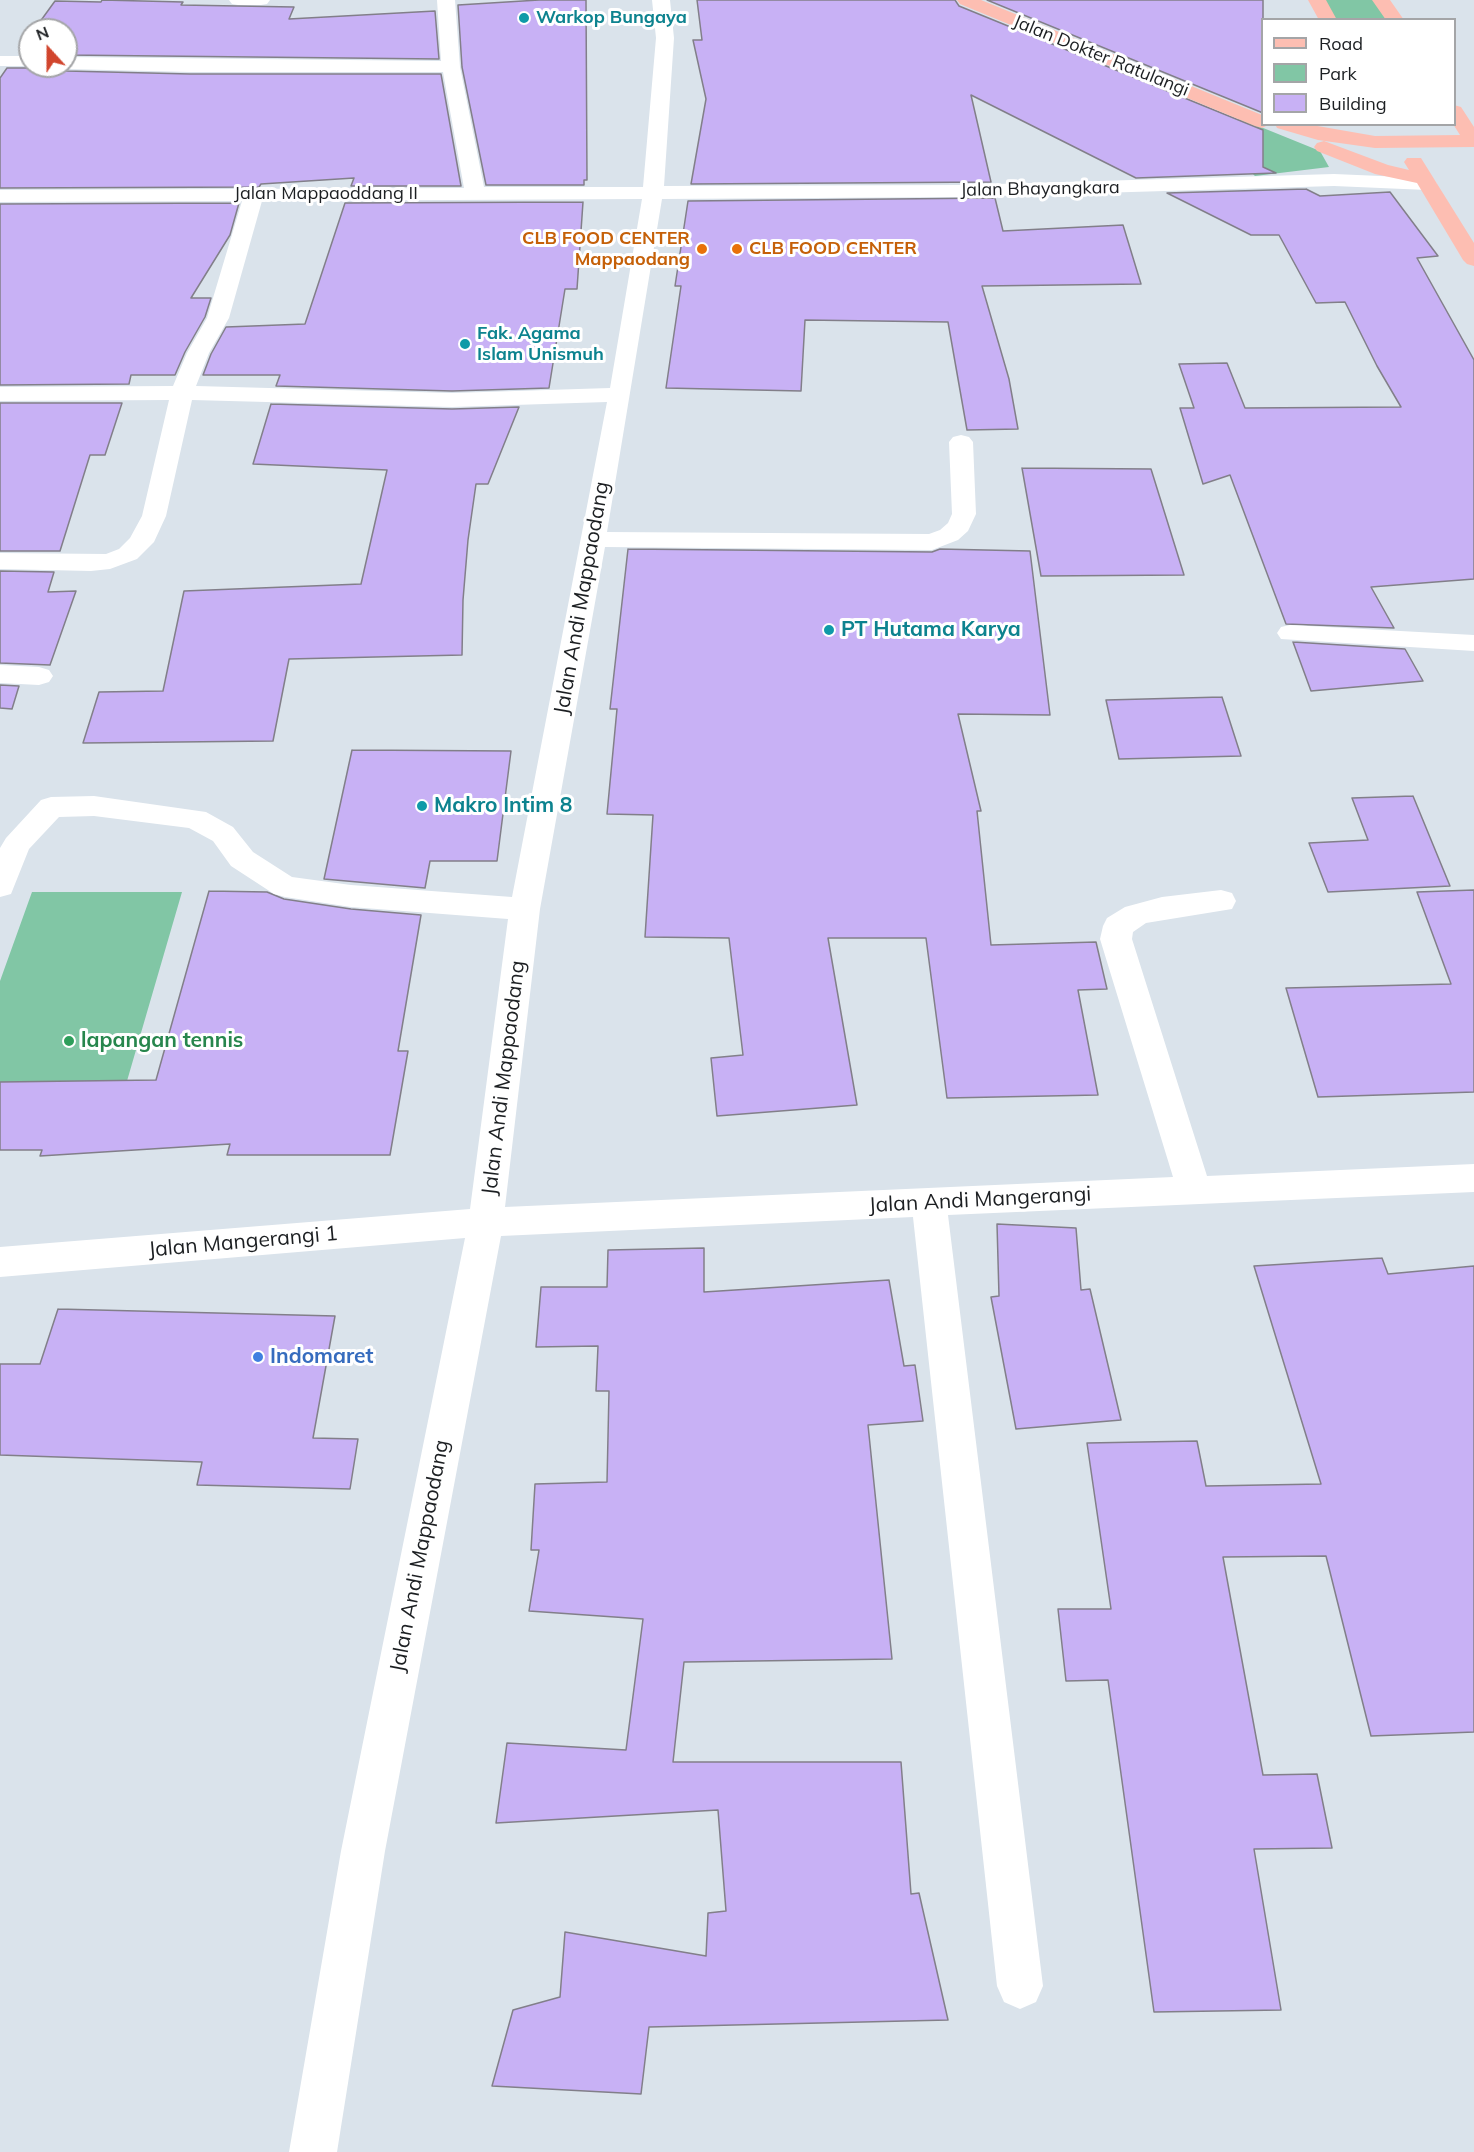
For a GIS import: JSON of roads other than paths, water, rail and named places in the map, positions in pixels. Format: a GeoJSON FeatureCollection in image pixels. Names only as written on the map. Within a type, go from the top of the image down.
{"type":"FeatureCollection","features":[{"type":"Feature","properties":{"kind":"main road","name":"Jalan Dokter Ratulangi"},"geometry":{"type":"LineString","coordinates":[[966,0],[1261,120]]}},
{"type":"Feature","properties":{"kind":"main road"},"geometry":{"type":"LineString","coordinates":[[1317,0],[1327,18]]}},
{"type":"Feature","properties":{"kind":"main road"},"geometry":{"type":"LineString","coordinates":[[1382,0],[1394,18]]}},
{"type":"Feature","properties":{"kind":"main road"},"geometry":{"type":"LineString","coordinates":[[1456,113],[1474,141]]}},
{"type":"Feature","properties":{"kind":"main road"},"geometry":{"type":"LineString","coordinates":[[1273,126],[1382,170],[1426,181]]}},
{"type":"Feature","properties":{"kind":"main road"},"geometry":{"type":"LineString","coordinates":[[1292,126],[1345,139],[1401,143],[1474,141]]}},
{"type":"Feature","properties":{"kind":"main road"},"geometry":{"type":"LineString","coordinates":[[1391,126],[1474,260]]}},
{"type":"Feature","properties":{"kind":"street"},"geometry":{"type":"LineString","coordinates":[[238,0],[261,0]]}},
{"type":"Feature","properties":{"kind":"street"},"geometry":{"type":"LineString","coordinates":[[446,0],[451,67],[474,193]]}},
{"type":"Feature","properties":{"kind":"street","name":"Jalan Andi Mappaodang"},"geometry":{"type":"LineString","coordinates":[[313,2152],[363,1851],[486,1222],[525,909],[620,395],[653,194],[665,38],[661,0]]}},
{"type":"Feature","properties":{"kind":"street"},"geometry":{"type":"LineString","coordinates":[[0,62],[18,62]]}},
{"type":"Feature","properties":{"kind":"street"},"geometry":{"type":"LineString","coordinates":[[78,63],[451,67]]}},
{"type":"Feature","properties":{"kind":"street","name":"Jalan Bhayangkara"},"geometry":{"type":"LineString","coordinates":[[653,194],[963,191],[1334,180],[1426,181]]}},
{"type":"Feature","properties":{"kind":"street"},"geometry":{"type":"LineString","coordinates":[[0,561],[91,563],[110,561],[128,554],[141,542],[154,516],[182,393],[198,353],[218,318],[254,194]]}},
{"type":"Feature","properties":{"kind":"street","name":"Jalan Mappaoddang II"},"geometry":{"type":"LineString","coordinates":[[0,196],[653,194]]}},
{"type":"Feature","properties":{"kind":"street"},"geometry":{"type":"LineString","coordinates":[[0,394],[182,393],[452,400],[620,395]]}},
{"type":"Feature","properties":{"kind":"street"},"geometry":{"type":"LineString","coordinates":[[593,539],[932,542],[950,536],[964,514],[961,442]]}},
{"type":"Feature","properties":{"kind":"street"},"geometry":{"type":"LineString","coordinates":[[1290,633],[1474,643]]}},
{"type":"Feature","properties":{"kind":"street"},"geometry":{"type":"LineString","coordinates":[[0,674],[39,676]]}},
{"type":"Feature","properties":{"kind":"street"},"geometry":{"type":"LineString","coordinates":[[0,886],[16,845],[51,807],[94,806],[196,819],[224,834],[242,859],[285,886],[351,896],[525,909]]}},
{"type":"Feature","properties":{"kind":"street"},"geometry":{"type":"LineString","coordinates":[[1194,1190],[1116,939],[1118,926],[1136,915],[1162,908],[1221,901]]}},
{"type":"Feature","properties":{"kind":"street","name":"Jalan Andi Mangerangi"},"geometry":{"type":"LineString","coordinates":[[486,1222],[1474,1178]]}},
{"type":"Feature","properties":{"kind":"street"},"geometry":{"type":"LineString","coordinates":[[928,1202],[1020,1986]]}},
{"type":"Feature","properties":{"kind":"street","name":"Jalan Mangerangi 1"},"geometry":{"type":"LineString","coordinates":[[0,1262],[486,1222]]}},
{"type":"Feature","properties":{"kind":"place","name":"Warkop Bungaya"},"geometry":{"type":"Point","coordinates":[524,18]}},
{"type":"Feature","properties":{"kind":"place","name":"CLB FOOD CENTER Mappaodang"},"geometry":{"type":"Point","coordinates":[702,249]}},
{"type":"Feature","properties":{"kind":"place","name":"CLB FOOD CENTER"},"geometry":{"type":"Point","coordinates":[737,249]}},
{"type":"Feature","properties":{"kind":"place","name":"Fak. Agama Islam Unismuh"},"geometry":{"type":"Point","coordinates":[465,344]}},
{"type":"Feature","properties":{"kind":"place","name":"PT Hutama Karya"},"geometry":{"type":"Point","coordinates":[829,630]}},
{"type":"Feature","properties":{"kind":"place","name":"Makro Intim 8"},"geometry":{"type":"Point","coordinates":[422,806]}},
{"type":"Feature","properties":{"kind":"place","name":"lapangan tennis"},"geometry":{"type":"Point","coordinates":[69,1041]}},
{"type":"Feature","properties":{"kind":"place","name":"Indomaret"},"geometry":{"type":"Point","coordinates":[258,1357]}}]}
